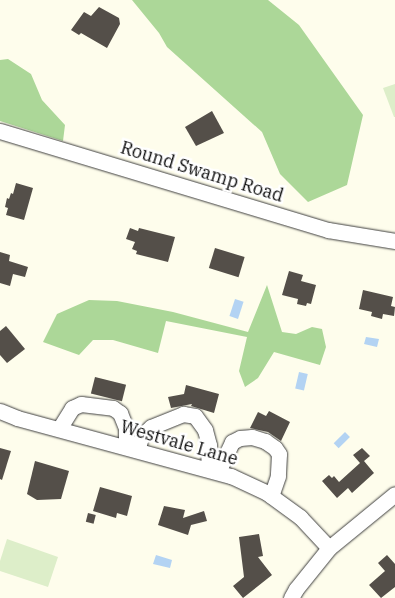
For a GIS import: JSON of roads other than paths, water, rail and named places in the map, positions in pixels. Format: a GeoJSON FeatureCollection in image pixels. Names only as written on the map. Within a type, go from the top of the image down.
{"type":"FeatureCollection","features":[{"type":"Feature","properties":{"kind":"street","name":"Round Swamp Road"},"geometry":{"type":"LineString","coordinates":[[0,131],[328,230],[395,242]]}},
{"type":"Feature","properties":{"kind":"street"},"geometry":{"type":"LineString","coordinates":[[59,429],[72,408],[81,404],[113,408],[120,413],[131,449]]}},
{"type":"Feature","properties":{"kind":"street","name":"Westvale Lane"},"geometry":{"type":"LineString","coordinates":[[0,411],[231,476],[271,496],[300,517],[329,548]]}},
{"type":"Feature","properties":{"kind":"street"},"geometry":{"type":"LineString","coordinates":[[131,449],[151,427],[182,414],[195,416],[205,430],[213,471]]}},
{"type":"Feature","properties":{"kind":"street"},"geometry":{"type":"LineString","coordinates":[[213,471],[232,442],[240,438],[265,441],[275,448],[279,454],[278,476],[271,496]]}},
{"type":"Feature","properties":{"kind":"street"},"geometry":{"type":"LineString","coordinates":[[291,598],[329,548],[395,494]]}},
{"type":"Feature","properties":{"kind":"water"},"geometry":{"type":"Polygon","coordinates":[[[235,299],[244,302],[238,319],[229,316],[235,299]]]}},
{"type":"Feature","properties":{"kind":"water"},"geometry":{"type":"Polygon","coordinates":[[[366,337],[379,339],[377,347],[364,344],[366,337]]]}},
{"type":"Feature","properties":{"kind":"water"},"geometry":{"type":"Polygon","coordinates":[[[299,372],[308,374],[304,391],[295,389],[299,372]]]}},
{"type":"Feature","properties":{"kind":"water"},"geometry":{"type":"Polygon","coordinates":[[[345,432],[350,437],[339,448],[334,443],[345,432]]]}},
{"type":"Feature","properties":{"kind":"water"},"geometry":{"type":"Polygon","coordinates":[[[156,555],[172,560],[170,568],[153,564],[156,555]]]}}]}
